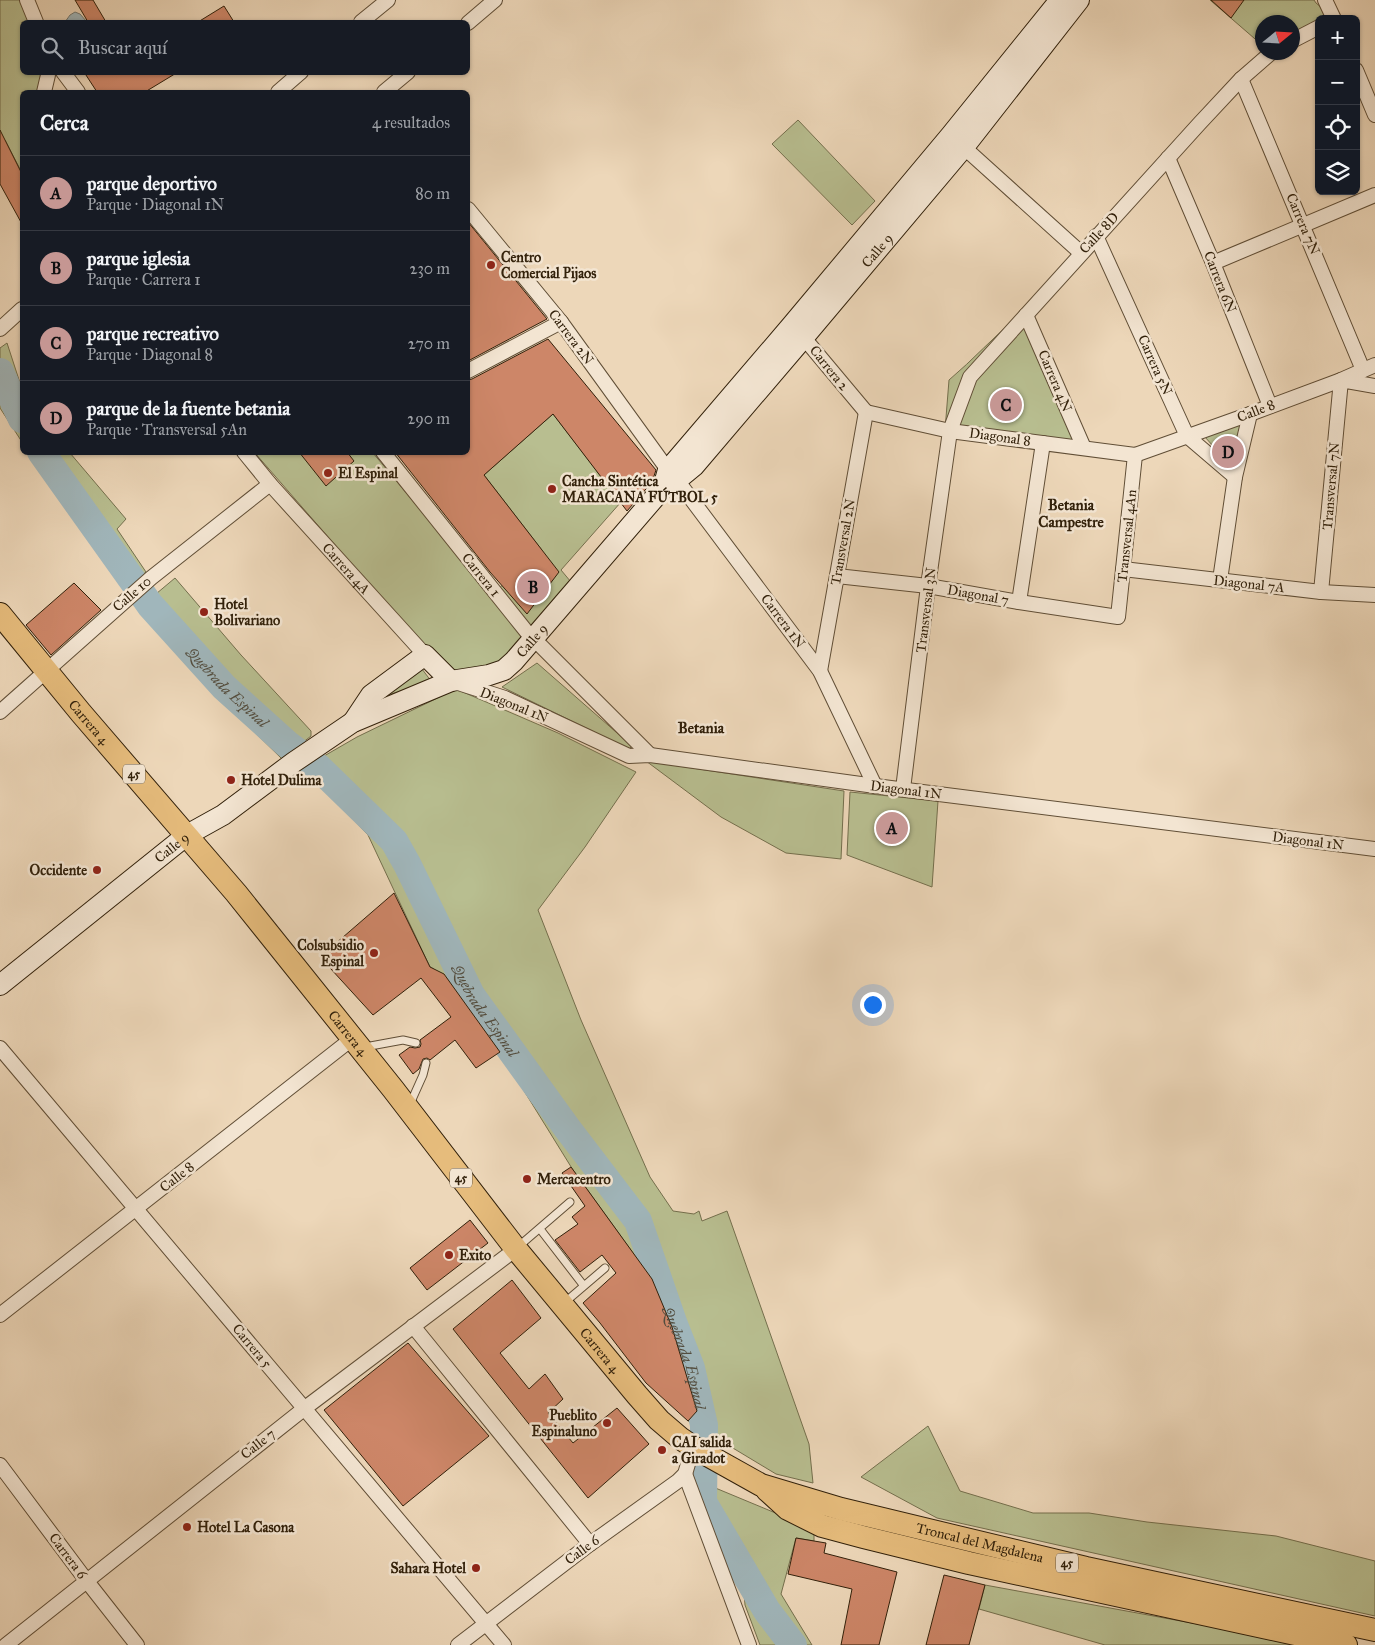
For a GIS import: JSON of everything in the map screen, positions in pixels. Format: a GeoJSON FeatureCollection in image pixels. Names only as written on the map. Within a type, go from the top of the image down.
{"type":"FeatureCollection","features":[{"type":"Feature","properties":{"kind":"main road","name":"Carrera 4"},"geometry":{"type":"LineString","coordinates":[[0,614],[81,713],[187,835],[357,1043],[516,1249],[562,1305],[660,1420],[695,1449]]}},
{"type":"Feature","properties":{"kind":"main road","name":"Troncal del Magdalena"},"geometry":{"type":"LineString","coordinates":[[695,1449],[760,1484],[788,1508],[822,1526],[969,1562],[1375,1630]]}},
{"type":"Feature","properties":{"kind":"main road","name":"Troncal del Magdalena"},"geometry":{"type":"LineString","coordinates":[[1156,1593],[1346,1645]]}},
{"type":"Feature","properties":{"kind":"street"},"geometry":{"type":"LineString","coordinates":[[27,0],[35,20]]}},
{"type":"Feature","properties":{"kind":"street"},"geometry":{"type":"LineString","coordinates":[[363,20],[388,0]]}},
{"type":"Feature","properties":{"kind":"street"},"geometry":{"type":"LineString","coordinates":[[470,21],[495,0]]}},
{"type":"Feature","properties":{"kind":"street","name":"Calle 9"},"geometry":{"type":"LineString","coordinates":[[957,141],[1060,0]]}},
{"type":"Feature","properties":{"kind":"street","name":"Calle 9"},"geometry":{"type":"LineString","coordinates":[[0,985],[187,835],[223,814],[353,722],[451,681],[489,675],[504,670],[514,661],[535,639],[669,479],[694,466],[798,331],[957,141],[1079,0]]}},
{"type":"Feature","properties":{"kind":"street"},"geometry":{"type":"LineString","coordinates":[[1325,0],[1332,15]]}},
{"type":"Feature","properties":{"kind":"street"},"geometry":{"type":"LineString","coordinates":[[1300,37],[1315,29]]}},
{"type":"Feature","properties":{"kind":"street","name":"Calle 8D"},"geometry":{"type":"LineString","coordinates":[[950,431],[970,377],[1168,158],[1241,79],[1263,60]]}},
{"type":"Feature","properties":{"kind":"street"},"geometry":{"type":"LineString","coordinates":[[44,90],[48,75]]}},
{"type":"Feature","properties":{"kind":"street"},"geometry":{"type":"LineString","coordinates":[[65,75],[76,90]]}},
{"type":"Feature","properties":{"kind":"street"},"geometry":{"type":"LineString","coordinates":[[280,90],[298,75]]}},
{"type":"Feature","properties":{"kind":"street"},"geometry":{"type":"LineString","coordinates":[[386,90],[404,75]]}},
{"type":"Feature","properties":{"kind":"street","name":"Carrera 7N"},"geometry":{"type":"LineString","coordinates":[[1241,79],[1304,226],[1369,367]]}},
{"type":"Feature","properties":{"kind":"street"},"geometry":{"type":"LineString","coordinates":[[1360,79],[1375,115]]}},
{"type":"Feature","properties":{"kind":"street"},"geometry":{"type":"LineString","coordinates":[[957,141],[1081,253]]}},
{"type":"Feature","properties":{"kind":"street","name":"Carrera 6N"},"geometry":{"type":"LineString","coordinates":[[1168,158],[1213,263],[1270,406]]}},
{"type":"Feature","properties":{"kind":"street"},"geometry":{"type":"LineString","coordinates":[[1213,263],[1375,195]]}},
{"type":"Feature","properties":{"kind":"street","name":"Carrera 2N"},"geometry":{"type":"LineString","coordinates":[[470,211],[561,322],[669,479]]}},
{"type":"Feature","properties":{"kind":"street","name":"Carrera 5N"},"geometry":{"type":"LineString","coordinates":[[1096,236],[1187,436],[1235,477]]}},
{"type":"Feature","properties":{"kind":"street"},"geometry":{"type":"LineString","coordinates":[[0,329],[20,311]]}},
{"type":"Feature","properties":{"kind":"street","name":"Carrera 4N"},"geometry":{"type":"LineString","coordinates":[[1026,315],[1084,448]]}},
{"type":"Feature","properties":{"kind":"street"},"geometry":{"type":"LineString","coordinates":[[470,370],[561,322]]}},
{"type":"Feature","properties":{"kind":"street","name":"Carrera 2"},"geometry":{"type":"LineString","coordinates":[[798,331],[866,412]]}},
{"type":"Feature","properties":{"kind":"street","name":"Calle 8"},"geometry":{"type":"LineString","coordinates":[[1135,455],[1341,380],[1369,367]]}},
{"type":"Feature","properties":{"kind":"street"},"geometry":{"type":"LineString","coordinates":[[1341,380],[1375,386]]}},
{"type":"Feature","properties":{"kind":"street","name":"Transversal 7N"},"geometry":{"type":"LineString","coordinates":[[1320,592],[1341,380]]}},
{"type":"Feature","properties":{"kind":"street","name":"Diagonal 8"},"geometry":{"type":"LineString","coordinates":[[866,412],[950,431],[1135,455]]}},
{"type":"Feature","properties":{"kind":"street","name":"Transversal 2N"},"geometry":{"type":"LineString","coordinates":[[820,671],[866,412]]}},
{"type":"Feature","properties":{"kind":"street"},"geometry":{"type":"LineString","coordinates":[[1220,580],[1235,477],[1250,414]]}},
{"type":"Feature","properties":{"kind":"street","name":"Transversal 3N"},"geometry":{"type":"LineString","coordinates":[[903,789],[928,586],[950,431]]}},
{"type":"Feature","properties":{"kind":"street"},"geometry":{"type":"LineString","coordinates":[[1019,602],[1042,443]]}},
{"type":"Feature","properties":{"kind":"street","name":"Carrera 4A"},"geometry":{"type":"LineString","coordinates":[[246,455],[270,484],[425,655],[451,681]]}},
{"type":"Feature","properties":{"kind":"street","name":"Carrera 1"},"geometry":{"type":"LineString","coordinates":[[385,455],[526,631],[650,755]]}},
{"type":"Feature","properties":{"kind":"street","name":"Transversal 4An"},"geometry":{"type":"LineString","coordinates":[[1118,617],[1135,455]]}},
{"type":"Feature","properties":{"kind":"street","name":"Carrera 1N"},"geometry":{"type":"LineString","coordinates":[[669,479],[820,671],[875,786]]}},
{"type":"Feature","properties":{"kind":"street","name":"Calle 10"},"geometry":{"type":"LineString","coordinates":[[0,712],[151,578],[270,484]]}},
{"type":"Feature","properties":{"kind":"street","name":"Diagonal 7A"},"geometry":{"type":"LineString","coordinates":[[1123,569],[1320,592],[1375,594]]}},
{"type":"Feature","properties":{"kind":"street","name":"Diagonal 7"},"geometry":{"type":"LineString","coordinates":[[837,576],[928,586],[1118,617]]}},
{"type":"Feature","properties":{"kind":"street","name":"Calle 9"},"geometry":{"type":"LineString","coordinates":[[353,722],[371,696],[425,655]]}},
{"type":"Feature","properties":{"kind":"street","name":"Diagonal 1N"},"geometry":{"type":"LineString","coordinates":[[451,681],[505,698],[629,756],[650,755],[875,786],[1375,849]]}},
{"type":"Feature","properties":{"kind":"street","name":"Calle 8"},"geometry":{"type":"LineString","coordinates":[[0,1315],[136,1209],[357,1043]]}},
{"type":"Feature","properties":{"kind":"street","name":"Carrera 5"},"geometry":{"type":"LineString","coordinates":[[0,1048],[504,1645]]}},
{"type":"Feature","properties":{"kind":"street","name":"Calle 7"},"geometry":{"type":"LineString","coordinates":[[6,1645],[304,1408],[516,1249]]}},
{"type":"Feature","properties":{"kind":"street"},"geometry":{"type":"LineString","coordinates":[[413,1326],[590,1544]]}},
{"type":"Feature","properties":{"kind":"street"},"geometry":{"type":"LineString","coordinates":[[695,1449],[685,1474],[749,1645]]}},
{"type":"Feature","properties":{"kind":"street","name":"Carrera 6"},"geometry":{"type":"LineString","coordinates":[[0,1465],[137,1645]]}},
{"type":"Feature","properties":{"kind":"street","name":"Calle 6"},"geometry":{"type":"LineString","coordinates":[[458,1645],[685,1474]]}},
{"type":"Feature","properties":{"kind":"lane"},"geometry":{"type":"LineString","coordinates":[[357,1043],[403,1040],[416,1043]]}},
{"type":"Feature","properties":{"kind":"lane"},"geometry":{"type":"LineString","coordinates":[[408,1108],[423,1075],[426,1063]]}},
{"type":"Feature","properties":{"kind":"lane"},"geometry":{"type":"LineString","coordinates":[[516,1249],[570,1202]]}},
{"type":"Feature","properties":{"kind":"lane"},"geometry":{"type":"LineString","coordinates":[[540,1229],[584,1286]]}},
{"type":"Feature","properties":{"kind":"lane"},"geometry":{"type":"LineString","coordinates":[[562,1305],[605,1268]]}},
{"type":"Feature","properties":{"kind":"green space"},"geometry":{"type":"Polygon","coordinates":[[[0,0],[22,0],[30,20],[20,20],[20,75],[42,75],[39,90],[20,90],[20,169],[5,140],[0,143],[0,0]]]}},
{"type":"Feature","properties":{"kind":"green space"},"geometry":{"type":"Polygon","coordinates":[[[1210,0],[1314,0],[1330,15],[1315,15],[1315,29],[1300,37],[1300,15],[1255,15],[1255,39],[1210,0]]]}},
{"type":"Feature","properties":{"kind":"green space"},"geometry":{"type":"Polygon","coordinates":[[[798,120],[875,201],[852,225],[772,144],[798,120]]]}},
{"type":"Feature","properties":{"kind":"green space"},"geometry":{"type":"Polygon","coordinates":[[[1019,316],[1084,448],[945,430],[949,380],[1019,316]]]}},
{"type":"Feature","properties":{"kind":"green space"},"geometry":{"type":"Polygon","coordinates":[[[7,343],[20,383],[20,439],[0,408],[0,348],[7,343]]]}},
{"type":"Feature","properties":{"kind":"green space","name":"Cancha Sintética MARACANA FÚTBOL 5"},"geometry":{"type":"Polygon","coordinates":[[[553,414],[621,502],[561,570],[571,582],[526,631],[495,592],[541,549],[484,475],[553,414]]]}},
{"type":"Feature","properties":{"kind":"green space"},"geometry":{"type":"Polygon","coordinates":[[[1243,423],[1233,468],[1204,436],[1243,423]]]}},
{"type":"Feature","properties":{"kind":"green space"},"geometry":{"type":"Polygon","coordinates":[[[32,455],[72,455],[126,519],[117,529],[146,572],[129,586],[63,494],[32,455]]]}},
{"type":"Feature","properties":{"kind":"green space"},"geometry":{"type":"Polygon","coordinates":[[[257,455],[375,455],[528,639],[500,665],[454,676],[369,584],[257,455]]]}},
{"type":"Feature","properties":{"kind":"green space"},"geometry":{"type":"Polygon","coordinates":[[[175,578],[241,655],[311,731],[311,736],[282,759],[222,700],[200,669],[144,604],[175,578]]]}},
{"type":"Feature","properties":{"kind":"green space"},"geometry":{"type":"Polygon","coordinates":[[[537,663],[632,746],[629,749],[502,687],[537,663]]]}},
{"type":"Feature","properties":{"kind":"green space"},"geometry":{"type":"Polygon","coordinates":[[[419,665],[431,681],[382,697],[419,665]]]}},
{"type":"Feature","properties":{"kind":"green space"},"geometry":{"type":"Polygon","coordinates":[[[456,689],[558,733],[636,772],[585,847],[538,910],[581,1020],[650,1177],[673,1211],[694,1214],[699,1211],[702,1221],[727,1211],[809,1444],[813,1483],[776,1474],[688,1421],[697,1411],[672,1327],[651,1278],[573,1170],[500,1052],[446,977],[440,982],[434,969],[430,967],[368,835],[305,767],[357,737],[456,689]]]}},
{"type":"Feature","properties":{"kind":"green space"},"geometry":{"type":"Polygon","coordinates":[[[646,761],[844,791],[841,859],[786,853],[721,817],[646,761]]]}},
{"type":"Feature","properties":{"kind":"green space"},"geometry":{"type":"Polygon","coordinates":[[[850,792],[938,801],[932,887],[847,855],[850,792]]]}},
{"type":"Feature","properties":{"kind":"green space"},"geometry":{"type":"Polygon","coordinates":[[[928,1426],[960,1491],[1033,1513],[1089,1513],[1147,1522],[1276,1536],[1375,1561],[1375,1616],[937,1518],[861,1477],[928,1426]]]}},
{"type":"Feature","properties":{"kind":"green space"},"geometry":{"type":"Polygon","coordinates":[[[713,1487],[814,1529],[814,1541],[796,1538],[781,1594],[812,1645],[760,1645],[745,1605],[742,1568],[747,1566],[715,1507],[713,1487]]]}},
{"type":"Feature","properties":{"kind":"green space"},"geometry":{"type":"Polygon","coordinates":[[[985,1585],[1208,1626],[1294,1645],[1105,1645],[979,1609],[985,1585]]]}},
{"type":"Feature","properties":{"kind":"water"},"geometry":{"type":"Polygon","coordinates":[[[75,12],[85,20],[66,20],[75,12]]]}},
{"type":"Feature","properties":{"kind":"building"},"geometry":{"type":"Polygon","coordinates":[[[75,0],[93,0],[105,20],[87,20],[75,0]]]}},
{"type":"Feature","properties":{"kind":"building"},"geometry":{"type":"Polygon","coordinates":[[[1211,0],[1244,0],[1231,18],[1211,0]]]}},
{"type":"Feature","properties":{"kind":"building"},"geometry":{"type":"Polygon","coordinates":[[[224,6],[233,20],[201,20],[224,6]]]}},
{"type":"Feature","properties":{"kind":"building"},"geometry":{"type":"Polygon","coordinates":[[[86,75],[173,75],[148,90],[96,90],[86,75]]]}},
{"type":"Feature","properties":{"kind":"building"},"geometry":{"type":"Polygon","coordinates":[[[0,130],[20,170],[20,220],[0,184],[0,130]]]}},
{"type":"Feature","properties":{"kind":"building","name":"Centro Comercial Pijaos"},"geometry":{"type":"Polygon","coordinates":[[[470,224],[547,319],[470,360],[470,224]]]}},
{"type":"Feature","properties":{"kind":"building"},"geometry":{"type":"Polygon","coordinates":[[[548,339],[656,470],[652,482],[627,511],[553,414],[484,475],[559,572],[527,614],[490,572],[397,455],[470,455],[470,380],[548,339]]]}},
{"type":"Feature","properties":{"kind":"building","name":"El Espinal"},"geometry":{"type":"Polygon","coordinates":[[[301,455],[349,455],[354,461],[326,486],[301,455]]]}},
{"type":"Feature","properties":{"kind":"building"},"geometry":{"type":"Polygon","coordinates":[[[74,583],[101,610],[51,655],[26,625],[74,583]]]}},
{"type":"Feature","properties":{"kind":"building","name":"Colsubsidio Espinal"},"geometry":{"type":"Polygon","coordinates":[[[394,893],[430,967],[444,974],[500,1052],[476,1068],[455,1040],[430,1060],[427,1058],[423,1059],[419,1069],[413,1074],[399,1055],[410,1047],[420,1047],[420,1040],[451,1017],[421,978],[373,1015],[320,957],[394,893]]]}},
{"type":"Feature","properties":{"kind":"building"},"geometry":{"type":"Polygon","coordinates":[[[571,1167],[652,1279],[672,1327],[697,1411],[688,1421],[646,1383],[583,1303],[616,1273],[602,1255],[580,1272],[555,1240],[578,1224],[572,1217],[585,1206],[562,1173],[571,1167]]]}},
{"type":"Feature","properties":{"kind":"building","name":"Exito"},"geometry":{"type":"Polygon","coordinates":[[[470,1220],[488,1243],[427,1290],[410,1268],[470,1220]]]}},
{"type":"Feature","properties":{"kind":"building"},"geometry":{"type":"Polygon","coordinates":[[[512,1280],[541,1318],[500,1353],[529,1389],[545,1374],[563,1399],[548,1413],[573,1443],[617,1408],[649,1444],[588,1498],[453,1329],[512,1280]]]}},
{"type":"Feature","properties":{"kind":"building"},"geometry":{"type":"Polygon","coordinates":[[[408,1343],[489,1436],[403,1506],[324,1410],[408,1343]]]}},
{"type":"Feature","properties":{"kind":"building"},"geometry":{"type":"Polygon","coordinates":[[[796,1538],[826,1543],[824,1553],[897,1572],[879,1645],[841,1645],[852,1589],[788,1574],[796,1538]]]}},
{"type":"Feature","properties":{"kind":"building"},"geometry":{"type":"Polygon","coordinates":[[[944,1575],[985,1585],[969,1645],[926,1645],[944,1575]]]}},
{"type":"Feature","properties":{"kind":"waterway","name":"Quebrada Espinal"},"geometry":{"type":"LineString","coordinates":[[0,372],[20,415]]}},
{"type":"Feature","properties":{"kind":"waterway","name":"Quebrada Espinal"},"geometry":{"type":"LineString","coordinates":[[43,455],[150,605],[224,687],[287,744],[319,768],[394,841],[471,995],[567,1128],[638,1221],[691,1368],[704,1425],[703,1502],[767,1611],[793,1645]]}},
{"type":"Feature","properties":{"kind":"place","name":"Centro Comercial Pijaos"},"geometry":{"type":"Point","coordinates":[491,265]}},
{"type":"Feature","properties":{"kind":"place","name":"parque recreativo"},"geometry":{"type":"Point","coordinates":[1006,405]}},
{"type":"Feature","properties":{"kind":"place","name":"parque de la fuente betania"},"geometry":{"type":"Point","coordinates":[1228,452]}},
{"type":"Feature","properties":{"kind":"place","name":"El Espinal"},"geometry":{"type":"Point","coordinates":[328,473]}},
{"type":"Feature","properties":{"kind":"place","name":"Cancha Sintética MARACANA FÚTBOL 5"},"geometry":{"type":"Point","coordinates":[552,489]}},
{"type":"Feature","properties":{"kind":"place","name":"parque iglesia"},"geometry":{"type":"Point","coordinates":[533,587]}},
{"type":"Feature","properties":{"kind":"place","name":"Hotel Bolivariano"},"geometry":{"type":"Point","coordinates":[204,612]}},
{"type":"Feature","properties":{"kind":"place","name":"Hotel Dulima"},"geometry":{"type":"Point","coordinates":[231,780]}},
{"type":"Feature","properties":{"kind":"place","name":"parque deportivo"},"geometry":{"type":"Point","coordinates":[892,828]}},
{"type":"Feature","properties":{"kind":"place","name":"Occidente"},"geometry":{"type":"Point","coordinates":[97,870]}},
{"type":"Feature","properties":{"kind":"place","name":"Colsubsidio Espinal"},"geometry":{"type":"Point","coordinates":[374,953]}},
{"type":"Feature","properties":{"kind":"place","name":"Mercacentro"},"geometry":{"type":"Point","coordinates":[527,1179]}},
{"type":"Feature","properties":{"kind":"place","name":"Exito"},"geometry":{"type":"Point","coordinates":[449,1255]}},
{"type":"Feature","properties":{"kind":"place","name":"Pueblito Espinaluno"},"geometry":{"type":"Point","coordinates":[607,1423]}},
{"type":"Feature","properties":{"kind":"place","name":"CAI salida a Giradot"},"geometry":{"type":"Point","coordinates":[662,1450]}},
{"type":"Feature","properties":{"kind":"place","name":"Hotel La Casona"},"geometry":{"type":"Point","coordinates":[187,1527]}},
{"type":"Feature","properties":{"kind":"place","name":"Sahara Hotel"},"geometry":{"type":"Point","coordinates":[476,1568]}},
{"type":"Feature","properties":{"kind":"district","name":"Betania Campestre"},"geometry":{"type":"Point","coordinates":[1071,514]}},
{"type":"Feature","properties":{"kind":"district","name":"Betania"},"geometry":{"type":"Point","coordinates":[701,728]}}]}
